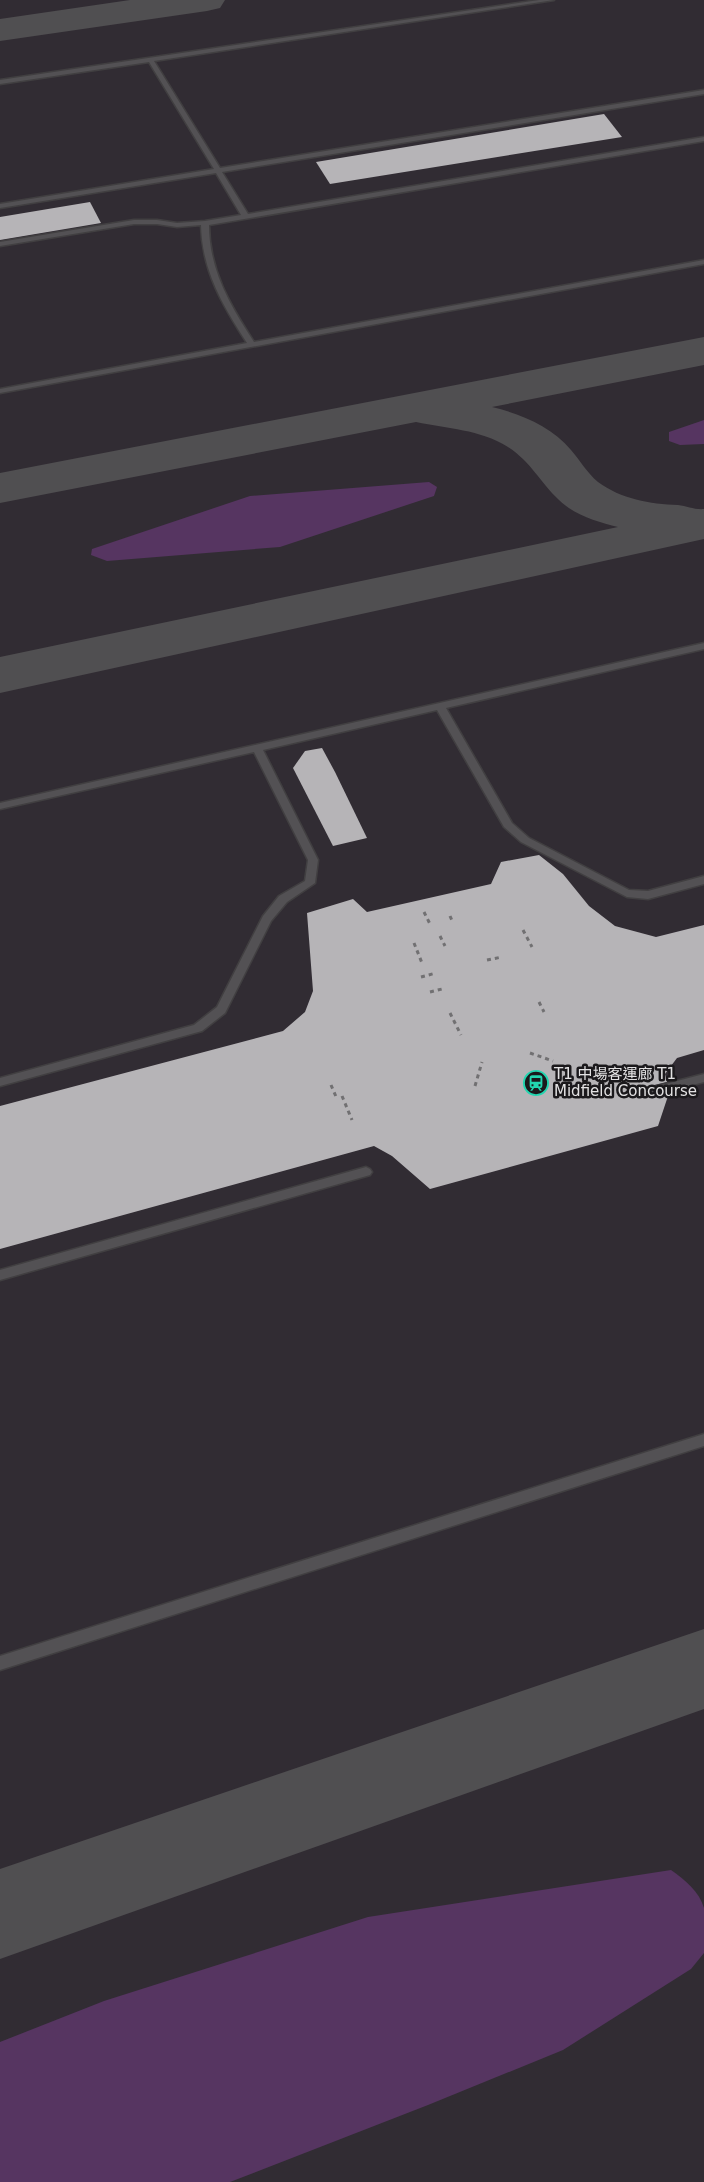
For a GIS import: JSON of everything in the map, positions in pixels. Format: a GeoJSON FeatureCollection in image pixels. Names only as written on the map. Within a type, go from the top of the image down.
{"type":"FeatureCollection","features":[{"type":"Feature","properties":{"kind":"lane"},"geometry":{"type":"LineString","coordinates":[[0,82],[551,0]]}},
{"type":"Feature","properties":{"kind":"lane"},"geometry":{"type":"LineString","coordinates":[[150,59],[246,217]]}},
{"type":"Feature","properties":{"kind":"lane"},"geometry":{"type":"LineString","coordinates":[[0,206],[704,92]]}},
{"type":"Feature","properties":{"kind":"lane"},"geometry":{"type":"LineString","coordinates":[[0,244],[134,222],[158,222],[177,225],[205,224],[704,139]]}},
{"type":"Feature","properties":{"kind":"lane"},"geometry":{"type":"LineString","coordinates":[[205,224],[213,279],[252,345]]}},
{"type":"Feature","properties":{"kind":"lane"},"geometry":{"type":"LineString","coordinates":[[0,391],[704,262]]}},
{"type":"Feature","properties":{"kind":"lane"},"geometry":{"type":"LineString","coordinates":[[0,806],[704,646]]}},
{"type":"Feature","properties":{"kind":"lane"},"geometry":{"type":"LineString","coordinates":[[440,706],[508,825],[526,840],[627,893],[648,895],[704,880]]}},
{"type":"Feature","properties":{"kind":"lane"},"geometry":{"type":"LineString","coordinates":[[0,1082],[198,1028],[221,1010],[267,919],[283,899],[310,883],[313,860],[257,748]]}},
{"type":"Feature","properties":{"kind":"lane"},"geometry":{"type":"LineString","coordinates":[[654,1091],[704,1078]]}},
{"type":"Feature","properties":{"kind":"lane"},"geometry":{"type":"LineString","coordinates":[[0,1275],[366,1172]]}},
{"type":"Feature","properties":{"kind":"lane"},"geometry":{"type":"LineString","coordinates":[[0,1663],[704,1440]]}},
{"type":"Feature","properties":{"kind":"path"},"geometry":{"type":"LineString","coordinates":[[424,912],[430,924]]}},
{"type":"Feature","properties":{"kind":"path"},"geometry":{"type":"LineString","coordinates":[[450,916],[454,922]]}},
{"type":"Feature","properties":{"kind":"path"},"geometry":{"type":"LineString","coordinates":[[523,930],[532,947]]}},
{"type":"Feature","properties":{"kind":"path"},"geometry":{"type":"LineString","coordinates":[[440,936],[445,946]]}},
{"type":"Feature","properties":{"kind":"path"},"geometry":{"type":"LineString","coordinates":[[414,943],[422,963]]}},
{"type":"Feature","properties":{"kind":"path"},"geometry":{"type":"LineString","coordinates":[[487,960],[502,957]]}},
{"type":"Feature","properties":{"kind":"path"},"geometry":{"type":"LineString","coordinates":[[421,977],[436,973]]}},
{"type":"Feature","properties":{"kind":"path"},"geometry":{"type":"LineString","coordinates":[[430,992],[442,989]]}},
{"type":"Feature","properties":{"kind":"path"},"geometry":{"type":"LineString","coordinates":[[539,1002],[544,1012]]}},
{"type":"Feature","properties":{"kind":"path"},"geometry":{"type":"LineString","coordinates":[[450,1014],[461,1035]]}},
{"type":"Feature","properties":{"kind":"path"},"geometry":{"type":"LineString","coordinates":[[530,1053],[553,1061]]}},
{"type":"Feature","properties":{"kind":"path"},"geometry":{"type":"LineString","coordinates":[[474,1086],[482,1062]]}},
{"type":"Feature","properties":{"kind":"path"},"geometry":{"type":"LineString","coordinates":[[331,1085],[337,1099]]}},
{"type":"Feature","properties":{"kind":"path"},"geometry":{"type":"LineString","coordinates":[[342,1096],[352,1120]]}},
{"type":"Feature","properties":{"kind":"shaded area"},"geometry":{"type":"Polygon","coordinates":[[[0,0],[704,0],[704,2182],[0,2182],[0,0]]]}},
{"type":"Feature","properties":{"kind":"shaded area"},"geometry":{"type":"Polygon","coordinates":[[[704,420],[704,444],[680,445],[669,441],[669,432],[704,420]]]}},
{"type":"Feature","properties":{"kind":"shaded area"},"geometry":{"type":"Polygon","coordinates":[[[429,482],[437,487],[434,496],[280,547],[107,561],[91,555],[92,549],[250,496],[429,482]]]}},
{"type":"Feature","properties":{"kind":"shaded area"},"geometry":{"type":"Polygon","coordinates":[[[671,1870],[691,1886],[702,1902],[704,1908],[704,1953],[691,1969],[563,2050],[230,2182],[0,2182],[0,2042],[104,2001],[368,1917],[671,1870]]]}},
{"type":"Feature","properties":{"kind":"building"},"geometry":{"type":"Polygon","coordinates":[[[604,114],[622,137],[330,184],[316,162],[604,114]]]}},
{"type":"Feature","properties":{"kind":"building"},"geometry":{"type":"Polygon","coordinates":[[[90,202],[101,223],[0,240],[0,217],[90,202]]]}},
{"type":"Feature","properties":{"kind":"building"},"geometry":{"type":"Polygon","coordinates":[[[322,748],[367,838],[333,846],[293,768],[305,751],[322,748]]]}},
{"type":"Feature","properties":{"kind":"building","name":"T1 中場客運廊 T1 Midfield Concourse"},"geometry":{"type":"Polygon","coordinates":[[[539,855],[563,874],[589,906],[615,926],[656,937],[704,925],[704,1050],[677,1058],[665,1074],[667,1082],[650,1086],[646,1090],[648,1095],[654,1097],[669,1093],[658,1126],[430,1189],[392,1156],[374,1146],[0,1249],[0,1106],[283,1031],[305,1012],[313,991],[307,913],[353,899],[367,912],[491,884],[501,862],[539,855]]]}},
{"type":"Feature","properties":{"kind":"taxiway"},"geometry":{"type":"LineString","coordinates":[[0,30],[207,0]]}},
{"type":"Feature","properties":{"kind":"taxiway"},"geometry":{"type":"LineString","coordinates":[[0,488],[704,351]]}},
{"type":"Feature","properties":{"kind":"taxiway"},"geometry":{"type":"LineString","coordinates":[[432,411],[463,414],[494,422],[524,435],[548,454],[581,493],[609,508],[633,515],[682,521]]}},
{"type":"Feature","properties":{"kind":"taxiway"},"geometry":{"type":"LineString","coordinates":[[0,675],[704,524]]}},
{"type":"Feature","properties":{"kind":"taxiway"},"geometry":{"type":"LineString","coordinates":[[0,1914],[704,1669]]}},
{"type":"Feature","properties":{"kind":"place","name":"T1 中場客運廊 T1 Midfield Concourse"},"geometry":{"type":"Point","coordinates":[536,1083]}}]}
